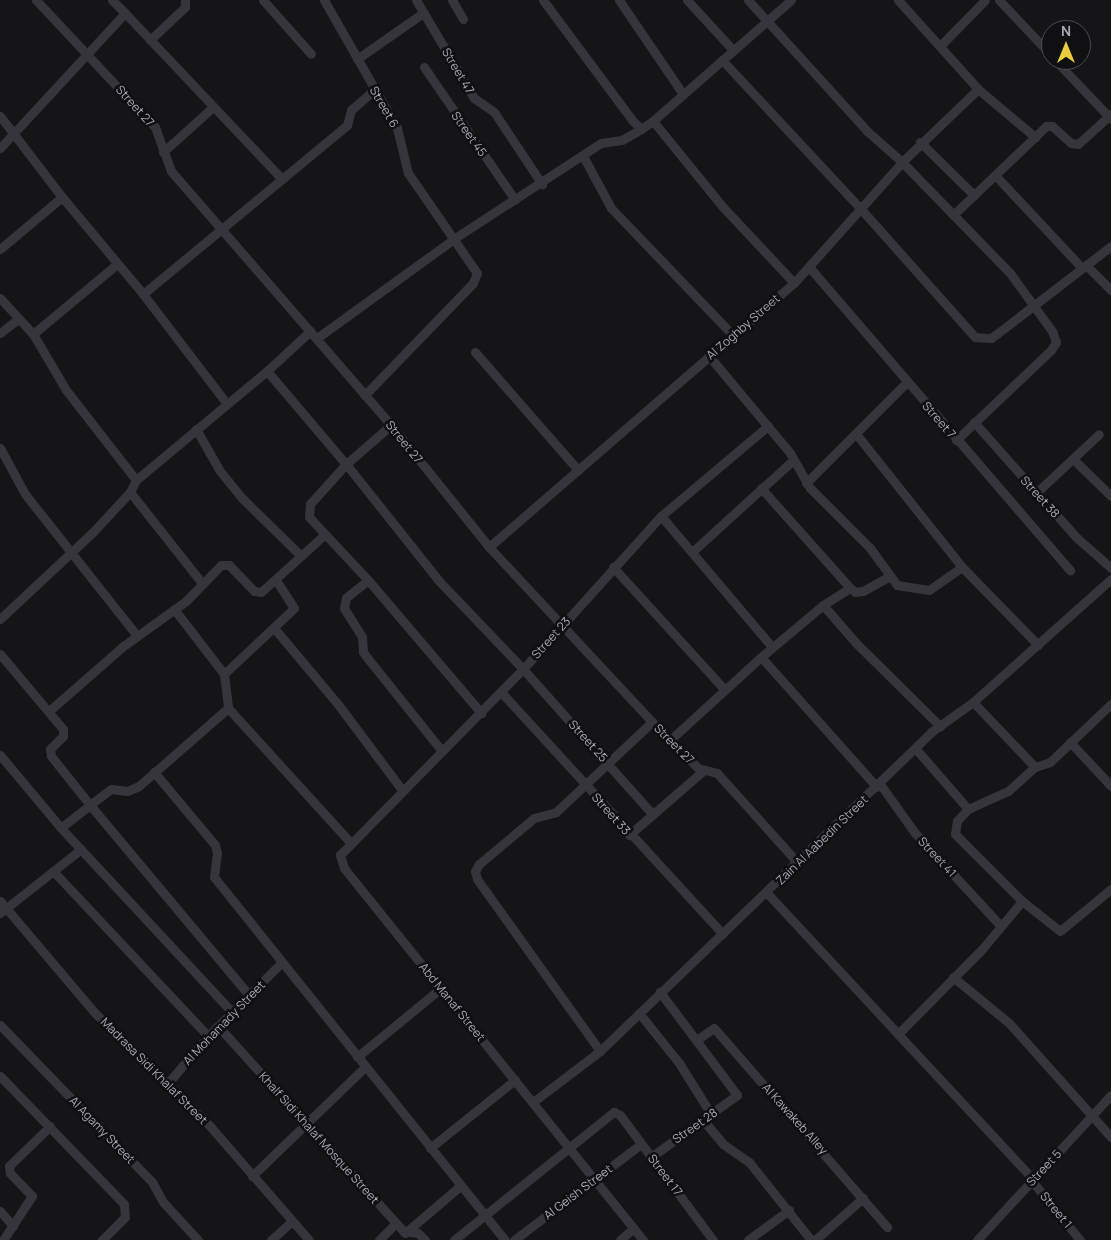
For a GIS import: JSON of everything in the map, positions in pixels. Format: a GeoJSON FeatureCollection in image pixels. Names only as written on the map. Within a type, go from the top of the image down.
{"type":"FeatureCollection","features":[{"type":"Feature","properties":{"kind":"street","name":"Street 27"},"geometry":{"type":"LineString","coordinates":[[36,0],[88,53],[155,127],[168,166],[221,231],[391,425],[489,547],[652,722],[704,770],[717,773],[798,863]]}},
{"type":"Feature","properties":{"kind":"street"},"geometry":{"type":"LineString","coordinates":[[112,0],[282,179]]}},
{"type":"Feature","properties":{"kind":"street"},"geometry":{"type":"LineString","coordinates":[[150,40],[185,7],[185,0]]}},
{"type":"Feature","properties":{"kind":"street"},"geometry":{"type":"LineString","coordinates":[[263,0],[312,54]]}},
{"type":"Feature","properties":{"kind":"street","name":"Street 6"},"geometry":{"type":"LineString","coordinates":[[324,0],[399,134],[408,172],[455,238],[477,273],[475,281],[365,395]]}},
{"type":"Feature","properties":{"kind":"street","name":"Street 47"},"geometry":{"type":"LineString","coordinates":[[416,0],[474,98],[494,112],[542,184]]}},
{"type":"Feature","properties":{"kind":"street"},"geometry":{"type":"LineString","coordinates":[[452,0],[463,19]]}},
{"type":"Feature","properties":{"kind":"street"},"geometry":{"type":"LineString","coordinates":[[543,0],[642,129]]}},
{"type":"Feature","properties":{"kind":"street"},"geometry":{"type":"LineString","coordinates":[[619,0],[683,94]]}},
{"type":"Feature","properties":{"kind":"street"},"geometry":{"type":"LineString","coordinates":[[687,0],[733,50]]}},
{"type":"Feature","properties":{"kind":"street"},"geometry":{"type":"LineString","coordinates":[[748,0],[768,20],[828,90],[902,162],[1010,273],[1052,331],[1055,346],[956,440]]}},
{"type":"Feature","properties":{"kind":"street"},"geometry":{"type":"LineString","coordinates":[[0,619],[72,551],[130,492],[136,480],[313,334],[455,238],[542,184],[601,143],[622,140],[642,129],[791,0]]}},
{"type":"Feature","properties":{"kind":"street"},"geometry":{"type":"LineString","coordinates":[[898,0],[978,89],[1035,137]]}},
{"type":"Feature","properties":{"kind":"street"},"geometry":{"type":"LineString","coordinates":[[940,46],[985,0]]}},
{"type":"Feature","properties":{"kind":"street"},"geometry":{"type":"LineString","coordinates":[[999,0],[1041,45]]}},
{"type":"Feature","properties":{"kind":"street"},"geometry":{"type":"LineString","coordinates":[[0,148],[125,13]]}},
{"type":"Feature","properties":{"kind":"street"},"geometry":{"type":"LineString","coordinates":[[357,59],[423,13]]}},
{"type":"Feature","properties":{"kind":"street"},"geometry":{"type":"LineString","coordinates":[[722,60],[860,208],[975,337],[991,338],[1111,246]]}},
{"type":"Feature","properties":{"kind":"street","name":"Street 45"},"geometry":{"type":"LineString","coordinates":[[424,67],[515,200]]}},
{"type":"Feature","properties":{"kind":"street"},"geometry":{"type":"LineString","coordinates":[[953,216],[1046,126],[1052,126],[1071,143],[1078,144],[1110,116],[1065,70]]}},
{"type":"Feature","properties":{"kind":"street","name":"Al Zoghby Street"},"geometry":{"type":"LineString","coordinates":[[489,547],[794,283],[810,268],[860,208],[920,142],[978,89]]}},
{"type":"Feature","properties":{"kind":"street"},"geometry":{"type":"LineString","coordinates":[[143,294],[347,125],[356,103],[374,90]]}},
{"type":"Feature","properties":{"kind":"street"},"geometry":{"type":"LineString","coordinates":[[164,152],[213,107]]}},
{"type":"Feature","properties":{"kind":"street"},"geometry":{"type":"LineString","coordinates":[[0,116],[62,197],[143,294],[227,404]]}},
{"type":"Feature","properties":{"kind":"street"},"geometry":{"type":"LineString","coordinates":[[653,121],[722,206],[794,283]]}},
{"type":"Feature","properties":{"kind":"street"},"geometry":{"type":"LineString","coordinates":[[920,142],[974,195]]}},
{"type":"Feature","properties":{"kind":"street"},"geometry":{"type":"LineString","coordinates":[[583,156],[611,208],[733,335]]}},
{"type":"Feature","properties":{"kind":"street"},"geometry":{"type":"LineString","coordinates":[[995,175],[1084,266],[1111,290]]}},
{"type":"Feature","properties":{"kind":"street"},"geometry":{"type":"LineString","coordinates":[[0,249],[62,197]]}},
{"type":"Feature","properties":{"kind":"street"},"geometry":{"type":"LineString","coordinates":[[33,334],[117,264]]}},
{"type":"Feature","properties":{"kind":"street","name":"Street 7"},"geometry":{"type":"LineString","coordinates":[[810,268],[906,383],[1070,570]]}},
{"type":"Feature","properties":{"kind":"street"},"geometry":{"type":"LineString","coordinates":[[0,298],[33,334],[66,390],[136,480]]}},
{"type":"Feature","properties":{"kind":"street"},"geometry":{"type":"LineString","coordinates":[[0,333],[18,319]]}},
{"type":"Feature","properties":{"kind":"street"},"geometry":{"type":"LineString","coordinates":[[475,352],[578,470]]}},
{"type":"Feature","properties":{"kind":"street"},"geometry":{"type":"LineString","coordinates":[[709,356],[768,426],[793,460],[806,483],[838,519],[870,548],[897,584],[929,590],[962,567]]}},
{"type":"Feature","properties":{"kind":"street","name":"Street 25"},"geometry":{"type":"LineString","coordinates":[[267,371],[346,464],[439,581],[523,669],[652,814]]}},
{"type":"Feature","properties":{"kind":"street"},"geometry":{"type":"LineString","coordinates":[[806,483],[856,436],[906,383]]}},
{"type":"Feature","properties":{"kind":"street","name":"Street 38"},"geometry":{"type":"LineString","coordinates":[[974,422],[1076,536],[1111,568]]}},
{"type":"Feature","properties":{"kind":"street"},"geometry":{"type":"LineString","coordinates":[[391,425],[346,464],[308,508],[309,518],[368,580],[481,713]]}},
{"type":"Feature","properties":{"kind":"street","name":"Street 23"},"geometry":{"type":"LineString","coordinates":[[340,855],[350,842],[502,692],[563,626],[613,567],[662,516],[768,426]]}},
{"type":"Feature","properties":{"kind":"street"},"geometry":{"type":"LineString","coordinates":[[196,429],[220,471],[242,499],[301,556]]}},
{"type":"Feature","properties":{"kind":"street"},"geometry":{"type":"LineString","coordinates":[[1036,493],[1099,434]]}},
{"type":"Feature","properties":{"kind":"street"},"geometry":{"type":"LineString","coordinates":[[856,436],[962,567],[1038,644]]}},
{"type":"Feature","properties":{"kind":"street"},"geometry":{"type":"LineString","coordinates":[[0,448],[25,494],[72,551],[137,636]]}},
{"type":"Feature","properties":{"kind":"street"},"geometry":{"type":"LineString","coordinates":[[1073,459],[1111,496]]}},
{"type":"Feature","properties":{"kind":"street"},"geometry":{"type":"LineString","coordinates":[[692,552],[793,460]]}},
{"type":"Feature","properties":{"kind":"street"},"geometry":{"type":"LineString","coordinates":[[761,488],[855,592],[863,591],[890,576]]}},
{"type":"Feature","properties":{"kind":"street"},"geometry":{"type":"LineString","coordinates":[[130,492],[202,582]]}},
{"type":"Feature","properties":{"kind":"street"},"geometry":{"type":"LineString","coordinates":[[662,516],[772,647]]}},
{"type":"Feature","properties":{"kind":"street"},"geometry":{"type":"LineString","coordinates":[[48,711],[137,636],[186,601],[202,582],[225,563],[257,592],[265,590],[324,535]]}},
{"type":"Feature","properties":{"kind":"street"},"geometry":{"type":"LineString","coordinates":[[613,567],[725,690]]}},
{"type":"Feature","properties":{"kind":"street","name":"Zain Al Aabedin Street"},"geometry":{"type":"LineString","coordinates":[[533,1102],[600,1051],[879,786],[915,748],[940,726],[973,702],[1111,579]]}},
{"type":"Feature","properties":{"kind":"street"},"geometry":{"type":"LineString","coordinates":[[224,674],[295,606],[276,580]]}},
{"type":"Feature","properties":{"kind":"street"},"geometry":{"type":"LineString","coordinates":[[368,580],[346,598],[344,608],[362,637],[363,652],[442,751]]}},
{"type":"Feature","properties":{"kind":"street"},"geometry":{"type":"LineString","coordinates":[[670,740],[772,647],[824,605],[850,588]]}},
{"type":"Feature","properties":{"kind":"street"},"geometry":{"type":"LineString","coordinates":[[824,605],[855,642],[940,726]]}},
{"type":"Feature","properties":{"kind":"street"},"geometry":{"type":"LineString","coordinates":[[174,609],[224,674],[228,708],[350,842]]}},
{"type":"Feature","properties":{"kind":"street"},"geometry":{"type":"LineString","coordinates":[[274,628],[337,703],[402,790]]}},
{"type":"Feature","properties":{"kind":"street"},"geometry":{"type":"LineString","coordinates":[[0,654],[64,733],[50,749],[50,756],[248,995]]}},
{"type":"Feature","properties":{"kind":"street","name":"Street 41"},"geometry":{"type":"LineString","coordinates":[[761,657],[879,786],[915,833],[1000,925]]}},
{"type":"Feature","properties":{"kind":"street","name":"Street 33"},"geometry":{"type":"LineString","coordinates":[[502,692],[629,835],[722,934]]}},
{"type":"Feature","properties":{"kind":"street"},"geometry":{"type":"LineString","coordinates":[[973,702],[1035,767]]}},
{"type":"Feature","properties":{"kind":"street"},"geometry":{"type":"LineString","coordinates":[[1111,704],[1050,762],[1035,767],[1008,791],[968,809],[957,821],[955,834],[1022,901],[1060,931],[1111,889]]}},
{"type":"Feature","properties":{"kind":"street"},"geometry":{"type":"LineString","coordinates":[[61,828],[111,789],[135,788],[228,708]]}},
{"type":"Feature","properties":{"kind":"street"},"geometry":{"type":"LineString","coordinates":[[600,1051],[475,874],[479,864],[534,818],[556,812],[586,786],[652,722]]}},
{"type":"Feature","properties":{"kind":"street"},"geometry":{"type":"LineString","coordinates":[[1070,742],[1111,786]]}},
{"type":"Feature","properties":{"kind":"street"},"geometry":{"type":"LineString","coordinates":[[915,748],[968,809]]}},
{"type":"Feature","properties":{"kind":"street"},"geometry":{"type":"LineString","coordinates":[[0,755],[61,828],[232,1012]]}},
{"type":"Feature","properties":{"kind":"street"},"geometry":{"type":"LineString","coordinates":[[629,835],[704,770]]}},
{"type":"Feature","properties":{"kind":"street"},"geometry":{"type":"LineString","coordinates":[[154,772],[212,842],[217,853],[214,877],[281,964],[505,1240]]}},
{"type":"Feature","properties":{"kind":"street"},"geometry":{"type":"LineString","coordinates":[[3,911],[81,849]]}},
{"type":"Feature","properties":{"kind":"street","name":"Abd Manaf Street"},"geometry":{"type":"LineString","coordinates":[[340,855],[344,868],[643,1240]]}},
{"type":"Feature","properties":{"kind":"street"},"geometry":{"type":"LineString","coordinates":[[54,872],[208,1036]]}},
{"type":"Feature","properties":{"kind":"street","name":"Street 1"},"geometry":{"type":"LineString","coordinates":[[767,893],[1032,1180],[1080,1240]]}},
{"type":"Feature","properties":{"kind":"street","name":"Madrasa Sidi Khalaf Street"},"geometry":{"type":"LineString","coordinates":[[0,901],[3,911],[94,1012],[209,1125],[309,1240]]}},
{"type":"Feature","properties":{"kind":"street"},"geometry":{"type":"LineString","coordinates":[[898,1034],[984,948],[1000,925],[1022,901]]}},
{"type":"Feature","properties":{"kind":"street","name":"Al Mohamady Street"},"geometry":{"type":"LineString","coordinates":[[168,1083],[208,1036],[281,964]]}},
{"type":"Feature","properties":{"kind":"street"},"geometry":{"type":"LineString","coordinates":[[953,978],[1009,1023],[1091,1118],[1111,1136]]}},
{"type":"Feature","properties":{"kind":"street"},"geometry":{"type":"LineString","coordinates":[[357,1057],[441,988]]}},
{"type":"Feature","properties":{"kind":"street"},"geometry":{"type":"LineString","coordinates":[[660,992],[698,1039]]}},
{"type":"Feature","properties":{"kind":"street"},"geometry":{"type":"LineString","coordinates":[[640,1013],[678,1063],[723,1144],[749,1162],[811,1240]]}},
{"type":"Feature","properties":{"kind":"street","name":"Al Agamy Street"},"geometry":{"type":"LineString","coordinates":[[0,1025],[152,1182],[164,1202],[198,1240]]}},
{"type":"Feature","properties":{"kind":"street","name":"Khalf Sidi Khalaf Mosque Street"},"geometry":{"type":"LineString","coordinates":[[218,1026],[405,1233],[418,1233],[425,1240]]}},
{"type":"Feature","properties":{"kind":"street","name":"Al Kawakeb Alley"},"geometry":{"type":"LineString","coordinates":[[698,1039],[714,1028],[887,1227]]}},
{"type":"Feature","properties":{"kind":"street","name":"Street 28"},"geometry":{"type":"LineString","coordinates":[[651,1157],[737,1095],[698,1039]]}},
{"type":"Feature","properties":{"kind":"street"},"geometry":{"type":"LineString","coordinates":[[252,1176],[365,1067]]}},
{"type":"Feature","properties":{"kind":"street"},"geometry":{"type":"LineString","coordinates":[[0,1076],[127,1208],[125,1217],[102,1240]]}},
{"type":"Feature","properties":{"kind":"street"},"geometry":{"type":"LineString","coordinates":[[430,1148],[516,1080]]}},
{"type":"Feature","properties":{"kind":"street","name":"Street 5"},"geometry":{"type":"LineString","coordinates":[[977,1240],[1111,1095]]}},
{"type":"Feature","properties":{"kind":"street","name":"Street 17"},"geometry":{"type":"LineString","coordinates":[[569,1146],[614,1112],[620,1115],[713,1240]]}},
{"type":"Feature","properties":{"kind":"street"},"geometry":{"type":"LineString","coordinates":[[3,1240],[32,1196],[10,1172],[9,1166],[50,1126]]}},
{"type":"Feature","properties":{"kind":"street","name":"Al Geish Street"},"geometry":{"type":"LineString","coordinates":[[514,1240],[641,1144]]}},
{"type":"Feature","properties":{"kind":"street"},"geometry":{"type":"LineString","coordinates":[[454,1240],[569,1146]]}},
{"type":"Feature","properties":{"kind":"street"},"geometry":{"type":"LineString","coordinates":[[405,1233],[460,1186]]}},
{"type":"Feature","properties":{"kind":"street"},"geometry":{"type":"LineString","coordinates":[[815,1240],[863,1198]]}},
{"type":"Feature","properties":{"kind":"street"},"geometry":{"type":"LineString","coordinates":[[748,1240],[789,1210]]}},
{"type":"Feature","properties":{"kind":"street"},"geometry":{"type":"LineString","coordinates":[[0,1211],[13,1226]]}},
{"type":"Feature","properties":{"kind":"street"},"geometry":{"type":"LineString","coordinates":[[271,1240],[292,1221]]}},
{"type":"Feature","properties":{"kind":"street"},"geometry":{"type":"LineString","coordinates":[[379,1240],[396,1223]]}},
{"type":"Feature","properties":{"kind":"street"},"geometry":{"type":"LineString","coordinates":[[620,1240],[634,1228]]}}]}
